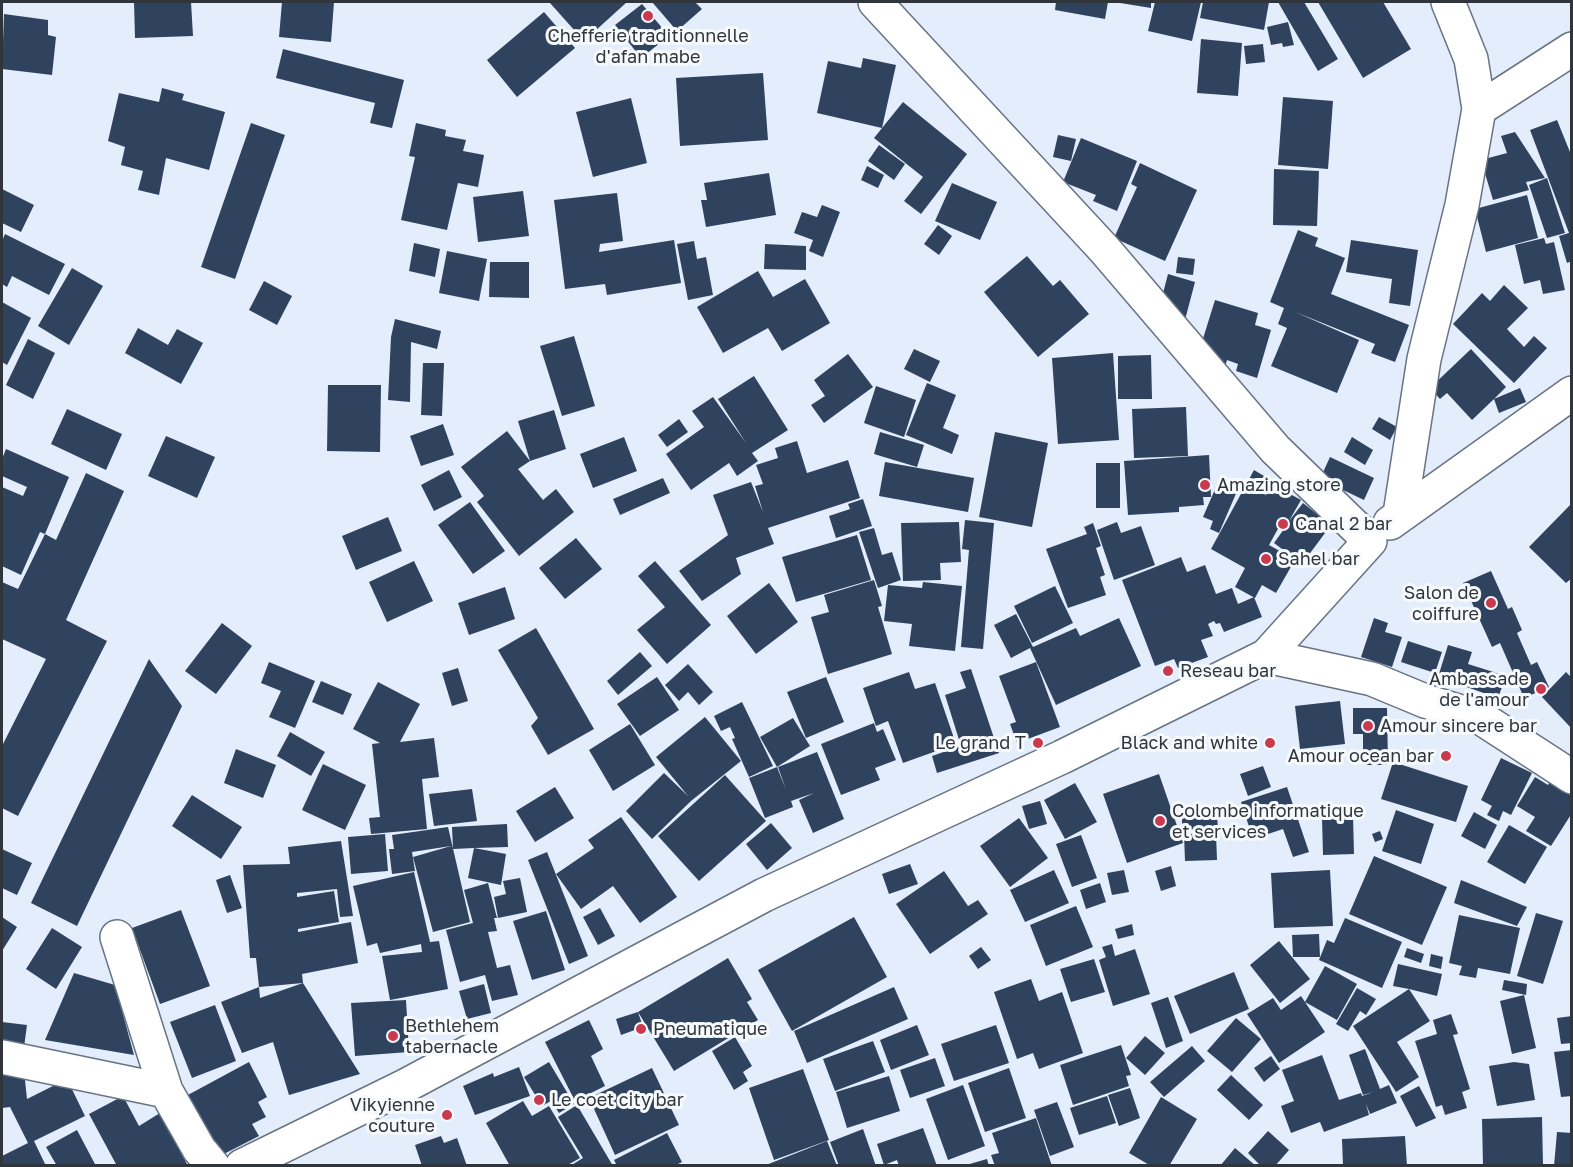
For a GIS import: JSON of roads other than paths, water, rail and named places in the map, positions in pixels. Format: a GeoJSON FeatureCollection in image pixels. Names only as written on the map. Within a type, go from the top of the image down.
{"type":"FeatureCollection","features":[{"type":"Feature","properties":{"kind":"street"},"geometry":{"type":"LineString","coordinates":[[875,2],[1104,249],[1275,449],[1370,540]]}},
{"type":"Feature","properties":{"kind":"street"},"geometry":{"type":"LineString","coordinates":[[1400,514],[1424,359],[1462,205],[1479,109],[1471,59],[1448,2]]}},
{"type":"Feature","properties":{"kind":"street"},"geometry":{"type":"LineString","coordinates":[[1479,109],[1572,49]]}},
{"type":"Feature","properties":{"kind":"street"},"geometry":{"type":"LineString","coordinates":[[242,1166],[405,1086],[764,895],[1062,757],[1266,656],[1370,540],[1400,514],[1572,393]]}},
{"type":"Feature","properties":{"kind":"street"},"geometry":{"type":"LineString","coordinates":[[1266,656],[1372,679],[1425,701],[1481,718],[1572,777]]}},
{"type":"Feature","properties":{"kind":"street"},"geometry":{"type":"LineString","coordinates":[[117,937],[166,1091],[199,1149],[213,1166]]}},
{"type":"Feature","properties":{"kind":"street"},"geometry":{"type":"LineString","coordinates":[[2,1057],[166,1091]]}},
{"type":"Feature","properties":{"kind":"place","name":"Chefferie traditionnelle d'afan mabe"},"geometry":{"type":"Point","coordinates":[648,16]}},
{"type":"Feature","properties":{"kind":"place","name":"Amazing store"},"geometry":{"type":"Point","coordinates":[1205,485]}},
{"type":"Feature","properties":{"kind":"place","name":"Canal 2 bar"},"geometry":{"type":"Point","coordinates":[1283,524]}},
{"type":"Feature","properties":{"kind":"place","name":"Sahel bar"},"geometry":{"type":"Point","coordinates":[1266,559]}},
{"type":"Feature","properties":{"kind":"place","name":"Salon de coiffure"},"geometry":{"type":"Point","coordinates":[1491,603]}},
{"type":"Feature","properties":{"kind":"place","name":"Reseau bar"},"geometry":{"type":"Point","coordinates":[1168,671]}},
{"type":"Feature","properties":{"kind":"place","name":"Ambassade de l'amour"},"geometry":{"type":"Point","coordinates":[1541,689]}},
{"type":"Feature","properties":{"kind":"place","name":"Amour sincere bar"},"geometry":{"type":"Point","coordinates":[1368,726]}},
{"type":"Feature","properties":{"kind":"place","name":"Le grand T"},"geometry":{"type":"Point","coordinates":[1038,743]}},
{"type":"Feature","properties":{"kind":"place","name":"Black and white"},"geometry":{"type":"Point","coordinates":[1270,743]}},
{"type":"Feature","properties":{"kind":"place","name":"Amour ocean bar"},"geometry":{"type":"Point","coordinates":[1446,756]}},
{"type":"Feature","properties":{"kind":"place","name":"Colombe informatique et services"},"geometry":{"type":"Point","coordinates":[1160,821]}},
{"type":"Feature","properties":{"kind":"place","name":"Pneumatique"},"geometry":{"type":"Point","coordinates":[641,1029]}},
{"type":"Feature","properties":{"kind":"place","name":"Bethlehem tabernacle"},"geometry":{"type":"Point","coordinates":[393,1036]}},
{"type":"Feature","properties":{"kind":"place","name":"Le coet city bar"},"geometry":{"type":"Point","coordinates":[539,1100]}},
{"type":"Feature","properties":{"kind":"place","name":"Vikyienne couture"},"geometry":{"type":"Point","coordinates":[447,1115]}}]}
